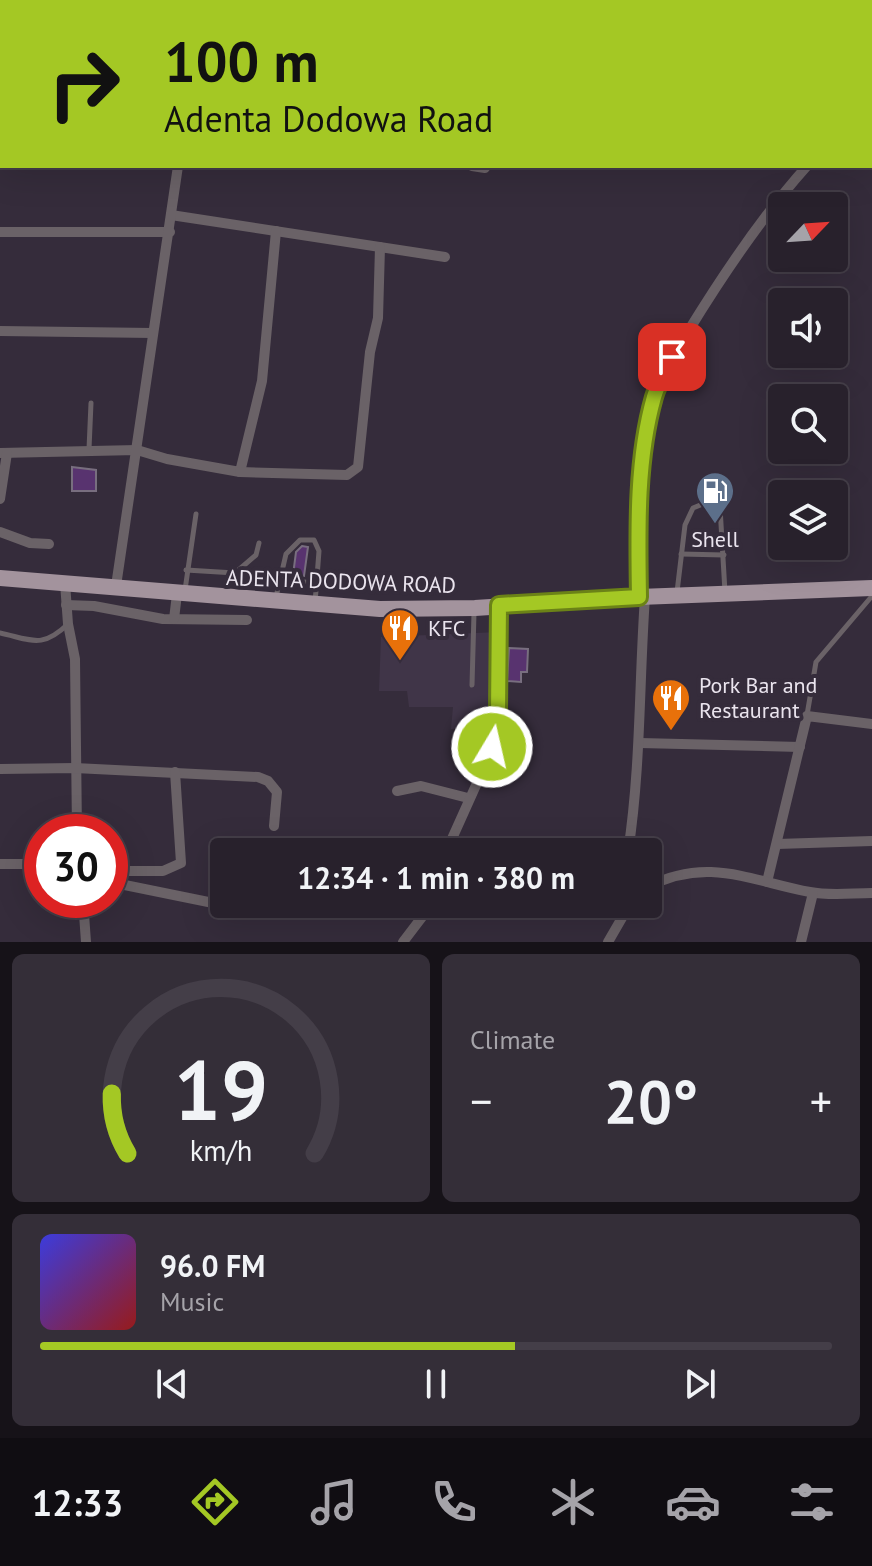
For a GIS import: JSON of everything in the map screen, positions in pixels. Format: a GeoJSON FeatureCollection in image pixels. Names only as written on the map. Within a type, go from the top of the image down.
{"type":"FeatureCollection","features":[{"type":"Feature","properties":{"kind":"main road","name":"ADENTA DODOWA ROAD"},"geometry":{"type":"LineString","coordinates":[[0,578],[380,609],[475,608],[642,597],[872,588]]}},
{"type":"Feature","properties":{"kind":"street"},"geometry":{"type":"LineString","coordinates":[[116,586],[178,168]]}},
{"type":"Feature","properties":{"kind":"street"},"geometry":{"type":"LineString","coordinates":[[630,838],[640,743],[642,597],[638,539],[642,476],[655,394],[672,357],[746,242],[805,168]]}},
{"type":"Feature","properties":{"kind":"street"},"geometry":{"type":"LineString","coordinates":[[171,215],[445,257]]}},
{"type":"Feature","properties":{"kind":"street"},"geometry":{"type":"LineString","coordinates":[[240,472],[262,381],[276,231]]}},
{"type":"Feature","properties":{"kind":"street"},"geometry":{"type":"LineString","coordinates":[[0,232],[170,232]]}},
{"type":"Feature","properties":{"kind":"street"},"geometry":{"type":"LineString","coordinates":[[0,499],[4,453],[137,450],[167,459],[240,472],[347,475],[358,467],[370,352],[378,318],[380,247]]}},
{"type":"Feature","properties":{"kind":"street"},"geometry":{"type":"LineString","coordinates":[[0,331],[153,333]]}},
{"type":"Feature","properties":{"kind":"street"},"geometry":{"type":"LineString","coordinates":[[0,532],[30,543],[49,544]]}},
{"type":"Feature","properties":{"kind":"street"},"geometry":{"type":"LineString","coordinates":[[65,583],[76,674],[76,814]]}},
{"type":"Feature","properties":{"kind":"street"},"geometry":{"type":"LineString","coordinates":[[174,619],[181,595]]}},
{"type":"Feature","properties":{"kind":"street"},"geometry":{"type":"LineString","coordinates":[[66,605],[94,606],[143,617],[247,620]]}},
{"type":"Feature","properties":{"kind":"street"},"geometry":{"type":"LineString","coordinates":[[452,838],[486,763],[496,730],[499,605]]}},
{"type":"Feature","properties":{"kind":"street"},"geometry":{"type":"LineString","coordinates":[[767,882],[807,716],[872,724]]}},
{"type":"Feature","properties":{"kind":"street"},"geometry":{"type":"LineString","coordinates":[[640,743],[800,747]]}},
{"type":"Feature","properties":{"kind":"street"},"geometry":{"type":"LineString","coordinates":[[0,769],[75,768],[258,777],[268,781],[277,792],[279,800],[274,826]]}},
{"type":"Feature","properties":{"kind":"street"},"geometry":{"type":"LineString","coordinates":[[128,871],[163,871],[181,863],[175,772]]}},
{"type":"Feature","properties":{"kind":"street"},"geometry":{"type":"LineString","coordinates":[[397,791],[421,786],[468,798]]}},
{"type":"Feature","properties":{"kind":"street"},"geometry":{"type":"LineString","coordinates":[[777,844],[872,841]]}},
{"type":"Feature","properties":{"kind":"street"},"geometry":{"type":"LineString","coordinates":[[0,864],[24,864]]}},
{"type":"Feature","properties":{"kind":"street"},"geometry":{"type":"LineString","coordinates":[[662,882],[696,870],[713,870],[813,893],[872,893]]}},
{"type":"Feature","properties":{"kind":"street"},"geometry":{"type":"LineString","coordinates":[[128,886],[210,902]]}},
{"type":"Feature","properties":{"kind":"street"},"geometry":{"type":"LineString","coordinates":[[801,942],[813,893]]}},
{"type":"Feature","properties":{"kind":"street"},"geometry":{"type":"LineString","coordinates":[[84,918],[86,942]]}},
{"type":"Feature","properties":{"kind":"street"},"geometry":{"type":"LineString","coordinates":[[403,942],[421,918]]}},
{"type":"Feature","properties":{"kind":"street"},"geometry":{"type":"LineString","coordinates":[[608,942],[622,918]]}},
{"type":"Feature","properties":{"kind":"lane"},"geometry":{"type":"LineString","coordinates":[[89,449],[91,403]]}},
{"type":"Feature","properties":{"kind":"lane"},"geometry":{"type":"LineString","coordinates":[[676,597],[690,512],[700,503],[710,501],[720,507],[725,595]]}},
{"type":"Feature","properties":{"kind":"lane"},"geometry":{"type":"LineString","coordinates":[[181,595],[196,514]]}},
{"type":"Feature","properties":{"kind":"lane"},"geometry":{"type":"LineString","coordinates":[[275,602],[286,554],[300,540],[309,539],[318,545],[314,604]]}},
{"type":"Feature","properties":{"kind":"lane"},"geometry":{"type":"LineString","coordinates":[[186,570],[235,573],[256,555],[259,543]]}},
{"type":"Feature","properties":{"kind":"lane"},"geometry":{"type":"LineString","coordinates":[[681,554],[724,555]]}},
{"type":"Feature","properties":{"kind":"lane"},"geometry":{"type":"LineString","coordinates":[[280,580],[316,583]]}},
{"type":"Feature","properties":{"kind":"lane"},"geometry":{"type":"LineString","coordinates":[[807,716],[816,662],[872,596]]}},
{"type":"Feature","properties":{"kind":"lane"},"geometry":{"type":"LineString","coordinates":[[472,685],[475,608]]}},
{"type":"Feature","properties":{"kind":"lane"},"geometry":{"type":"LineString","coordinates":[[0,633],[40,642],[55,637],[68,624]]}},
{"type":"Feature","properties":{"kind":"shaded area"},"geometry":{"type":"Polygon","coordinates":[[[499,632],[498,673],[490,727],[451,729],[453,707],[409,707],[407,691],[379,691],[381,637],[499,632]]]}},
{"type":"Feature","properties":{"kind":"building"},"geometry":{"type":"Polygon","coordinates":[[[72,467],[96,470],[96,491],[72,491],[72,467]]]}},
{"type":"Feature","properties":{"kind":"building"},"geometry":{"type":"Polygon","coordinates":[[[302,546],[308,547],[304,576],[293,575],[296,552],[302,546]]]}},
{"type":"Feature","properties":{"kind":"building"},"geometry":{"type":"Polygon","coordinates":[[[509,648],[528,649],[527,672],[521,672],[521,682],[507,681],[509,648]]]}},
{"type":"Feature","properties":{"kind":"place","name":"Shell"},"geometry":{"type":"Point","coordinates":[715,525]}},
{"type":"Feature","properties":{"kind":"place","name":"KFC"},"geometry":{"type":"Point","coordinates":[400,662]}},
{"type":"Feature","properties":{"kind":"place","name":"Pork Bar and Restaurant"},"geometry":{"type":"Point","coordinates":[671,732]}},
{"type":"Feature","properties":{"kind":"route"},"geometry":{"type":"LineString","coordinates":[[492,747],[498,712],[499,605],[639,597],[638,539],[649,419],[655,394],[672,357]]}}]}
